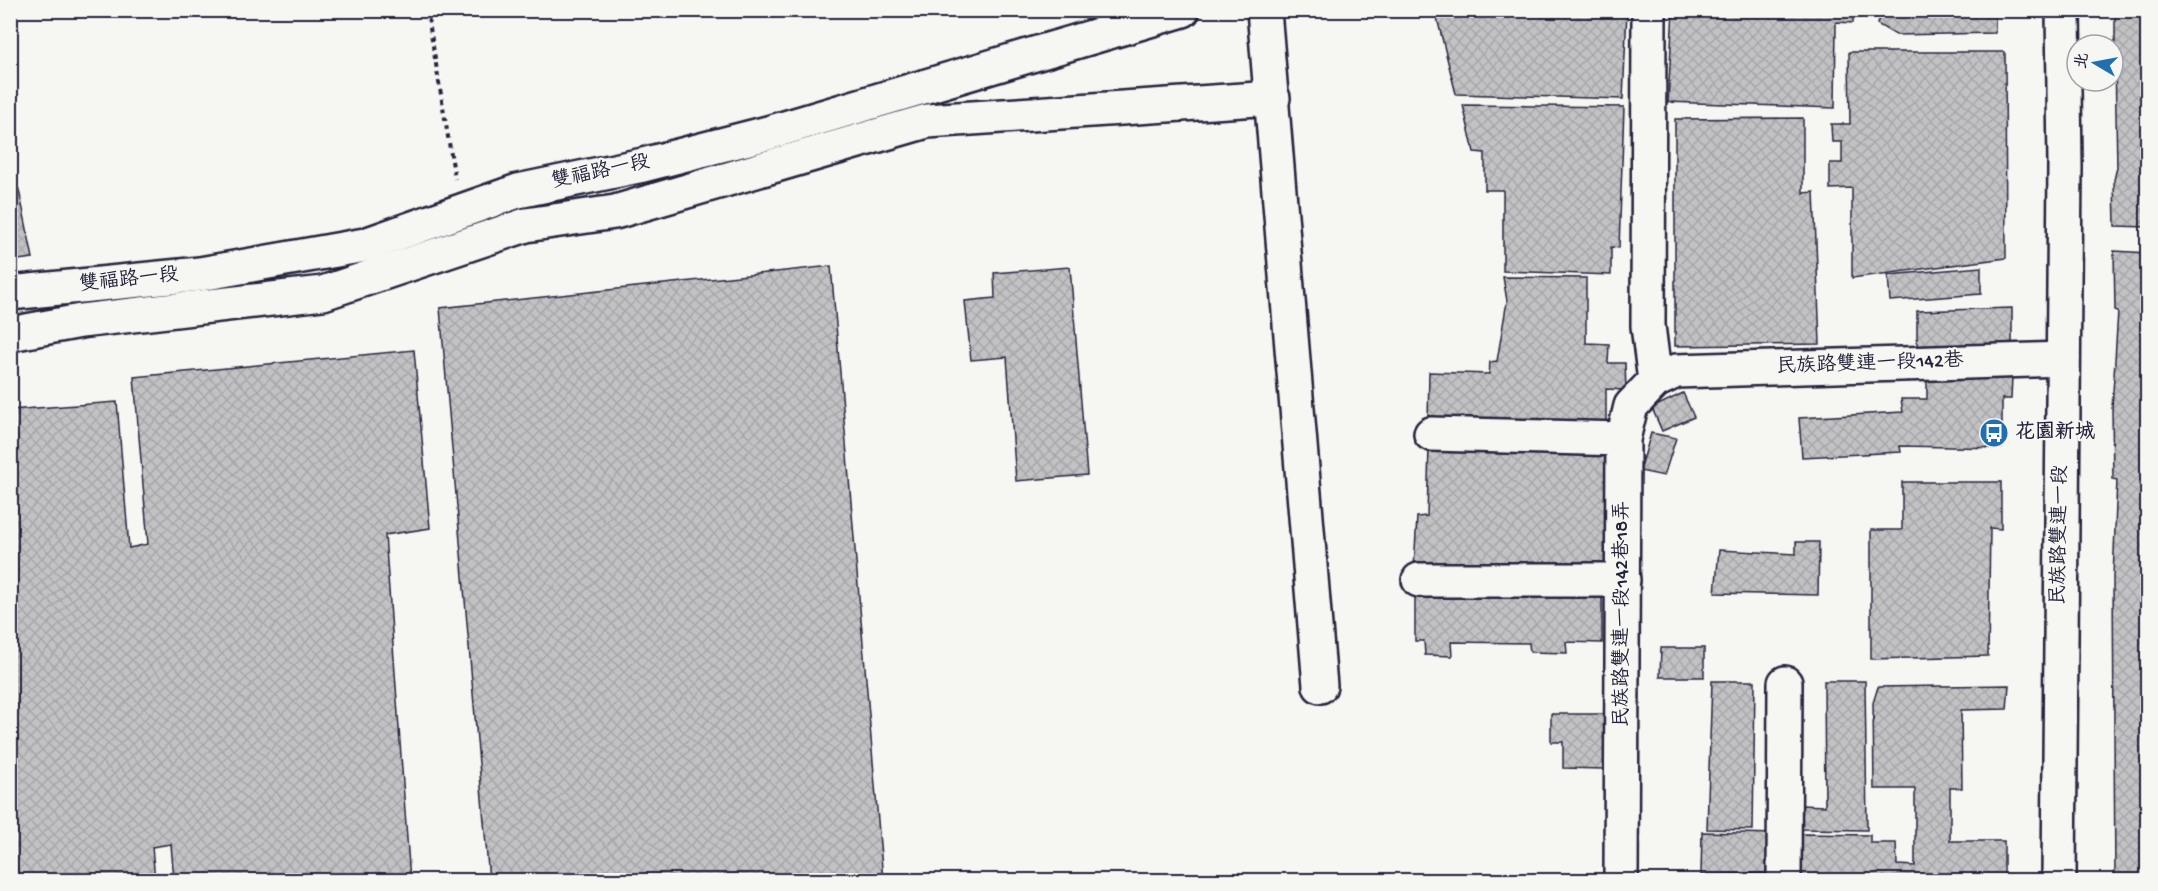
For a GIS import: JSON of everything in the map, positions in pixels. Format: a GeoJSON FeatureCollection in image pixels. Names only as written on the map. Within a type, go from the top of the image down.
{"type":"FeatureCollection","features":[{"type":"Feature","properties":{"kind":"street","name":"雙福路一段"},"geometry":{"type":"LineString","coordinates":[[10,293],[200,274],[365,245],[518,191],[643,165],[768,133],[1183,10]]}},
{"type":"Feature","properties":{"kind":"street"},"geometry":{"type":"LineString","coordinates":[[1264,10],[1320,686]]}},
{"type":"Feature","properties":{"kind":"street"},"geometry":{"type":"LineString","coordinates":[[1649,10],[1648,326],[1665,376]]}},
{"type":"Feature","properties":{"kind":"street","name":"民族路雙連一段"},"geometry":{"type":"LineString","coordinates":[[2059,880],[2063,10]]}},
{"type":"Feature","properties":{"kind":"street"},"geometry":{"type":"LineString","coordinates":[[10,334],[81,321],[323,292],[526,225],[615,212],[927,121],[1273,98]]}},
{"type":"Feature","properties":{"kind":"street","name":"民族路雙連一段142巷"},"geometry":{"type":"LineString","coordinates":[[1665,376],[2063,359]]}},
{"type":"Feature","properties":{"kind":"street","name":"民族路雙連一段142巷18弄"},"geometry":{"type":"LineString","coordinates":[[1621,880],[1623,439],[1631,406],[1665,376]]}},
{"type":"Feature","properties":{"kind":"street"},"geometry":{"type":"LineString","coordinates":[[1431,434],[1623,439]]}},
{"type":"Feature","properties":{"kind":"street"},"geometry":{"type":"LineString","coordinates":[[1419,580],[1623,580]]}},
{"type":"Feature","properties":{"kind":"street"},"geometry":{"type":"LineString","coordinates":[[1784,880],[1785,683]]}},
{"type":"Feature","properties":{"kind":"path"},"geometry":{"type":"LineString","coordinates":[[427,10],[461,211]]}},
{"type":"Feature","properties":{"kind":"building"},"geometry":{"type":"Polygon","coordinates":[[[1435,10],[1627,10],[1623,99],[1456,94],[1435,10]]]}},
{"type":"Feature","properties":{"kind":"building"},"geometry":{"type":"Polygon","coordinates":[[[1673,10],[1853,10],[1853,23],[1836,22],[1835,108],[1668,102],[1673,10]]]}},
{"type":"Feature","properties":{"kind":"building"},"geometry":{"type":"Polygon","coordinates":[[[1863,10],[1995,10],[1995,33],[1896,35],[1877,24],[1881,12],[1863,10]]]}},
{"type":"Feature","properties":{"kind":"building"},"geometry":{"type":"Polygon","coordinates":[[[2115,10],[2148,10],[2148,227],[2115,226],[2116,93],[2125,93],[2125,33],[2115,33],[2115,10]]]}},
{"type":"Feature","properties":{"kind":"building"},"geometry":{"type":"Polygon","coordinates":[[[1849,52],[2005,52],[2006,258],[1852,278],[1852,188],[1830,189],[1830,163],[1842,163],[1842,142],[1832,142],[1831,124],[1850,124],[1849,52]]]}},
{"type":"Feature","properties":{"kind":"building"},"geometry":{"type":"Polygon","coordinates":[[[1463,105],[1624,107],[1619,248],[1611,247],[1611,275],[1503,271],[1503,190],[1485,190],[1485,153],[1474,152],[1463,105]]]}},
{"type":"Feature","properties":{"kind":"building"},"geometry":{"type":"Polygon","coordinates":[[[1803,118],[1803,193],[1814,192],[1820,344],[1675,346],[1675,119],[1803,118]]]}},
{"type":"Feature","properties":{"kind":"building"},"geometry":{"type":"Polygon","coordinates":[[[10,171],[19,190],[33,258],[10,261],[10,171]]]}},
{"type":"Feature","properties":{"kind":"building"},"geometry":{"type":"Polygon","coordinates":[[[2114,251],[2148,253],[2148,880],[2115,880],[2113,577],[2117,480],[2113,479],[2112,409],[2118,311],[2115,310],[2114,251]]]}},
{"type":"Feature","properties":{"kind":"building"},"geometry":{"type":"Polygon","coordinates":[[[831,266],[883,880],[489,880],[440,308],[831,266]]]}},
{"type":"Feature","properties":{"kind":"building"},"geometry":{"type":"Polygon","coordinates":[[[1070,267],[1087,475],[1016,481],[1007,357],[971,360],[965,301],[995,298],[994,273],[1070,267]]]}},
{"type":"Feature","properties":{"kind":"building"},"geometry":{"type":"Polygon","coordinates":[[[1981,267],[1981,294],[1890,301],[1888,275],[1981,267]]]}},
{"type":"Feature","properties":{"kind":"building"},"geometry":{"type":"Polygon","coordinates":[[[1503,277],[1586,278],[1586,343],[1609,344],[1608,363],[1625,363],[1626,390],[1606,389],[1606,421],[1428,423],[1429,372],[1489,374],[1490,362],[1497,361],[1507,301],[1503,277]]]}},
{"type":"Feature","properties":{"kind":"building"},"geometry":{"type":"Polygon","coordinates":[[[2012,308],[2012,343],[1917,346],[1917,311],[2012,308]]]}},
{"type":"Feature","properties":{"kind":"building"},"geometry":{"type":"Polygon","coordinates":[[[414,350],[430,528],[385,535],[410,880],[174,880],[171,844],[152,847],[155,880],[10,880],[10,410],[117,402],[129,548],[148,544],[134,377],[414,350]]]}},
{"type":"Feature","properties":{"kind":"building"},"geometry":{"type":"Polygon","coordinates":[[[2012,376],[2011,399],[2002,399],[2002,448],[1900,446],[1901,452],[1802,457],[1799,418],[1903,412],[1901,399],[1927,399],[1927,378],[2012,376]]]}},
{"type":"Feature","properties":{"kind":"building"},"geometry":{"type":"Polygon","coordinates":[[[1683,393],[1694,417],[1662,431],[1652,408],[1683,393]]]}},
{"type":"Feature","properties":{"kind":"building"},"geometry":{"type":"Polygon","coordinates":[[[1651,433],[1676,438],[1664,476],[1640,471],[1651,433]]]}},
{"type":"Feature","properties":{"kind":"building"},"geometry":{"type":"Polygon","coordinates":[[[1429,447],[1607,450],[1607,567],[1414,567],[1417,517],[1427,516],[1429,447]]]}},
{"type":"Feature","properties":{"kind":"building"},"geometry":{"type":"Polygon","coordinates":[[[1902,482],[2001,482],[2001,529],[1990,528],[1988,656],[1871,659],[1871,530],[1902,530],[1902,482]]]}},
{"type":"Feature","properties":{"kind":"building"},"geometry":{"type":"Polygon","coordinates":[[[1796,542],[1819,542],[1818,595],[1715,593],[1719,550],[1796,554],[1796,542]]]}},
{"type":"Feature","properties":{"kind":"building"},"geometry":{"type":"Polygon","coordinates":[[[1415,594],[1602,596],[1602,643],[1566,642],[1567,653],[1530,652],[1529,643],[1451,642],[1452,656],[1425,655],[1424,641],[1415,641],[1415,594]]]}},
{"type":"Feature","properties":{"kind":"building"},"geometry":{"type":"Polygon","coordinates":[[[1661,648],[1704,648],[1704,677],[1660,677],[1661,648]]]}},
{"type":"Feature","properties":{"kind":"building"},"geometry":{"type":"Polygon","coordinates":[[[1712,681],[1755,681],[1753,830],[1707,829],[1712,681]]]}},
{"type":"Feature","properties":{"kind":"building"},"geometry":{"type":"Polygon","coordinates":[[[1824,681],[1865,681],[1867,830],[1801,829],[1801,805],[1825,806],[1824,681]]]}},
{"type":"Feature","properties":{"kind":"building"},"geometry":{"type":"Polygon","coordinates":[[[2009,685],[2007,709],[1961,710],[1962,788],[1950,788],[1950,841],[2004,841],[2004,880],[1869,880],[1869,877],[1800,876],[1801,834],[1870,835],[1870,843],[1896,843],[1897,865],[1915,866],[1915,789],[1874,789],[1873,703],[1878,687],[2009,685]]]}},
{"type":"Feature","properties":{"kind":"building"},"geometry":{"type":"Polygon","coordinates":[[[1551,714],[1604,714],[1604,769],[1563,768],[1563,742],[1551,742],[1551,714]]]}},
{"type":"Feature","properties":{"kind":"building"},"geometry":{"type":"Polygon","coordinates":[[[1702,832],[1774,834],[1772,873],[1701,875],[1702,832]]]}},
{"type":"Feature","properties":{"kind":"place","name":"花園新城"},"geometry":{"type":"Point","coordinates":[1994,433]}}]}
